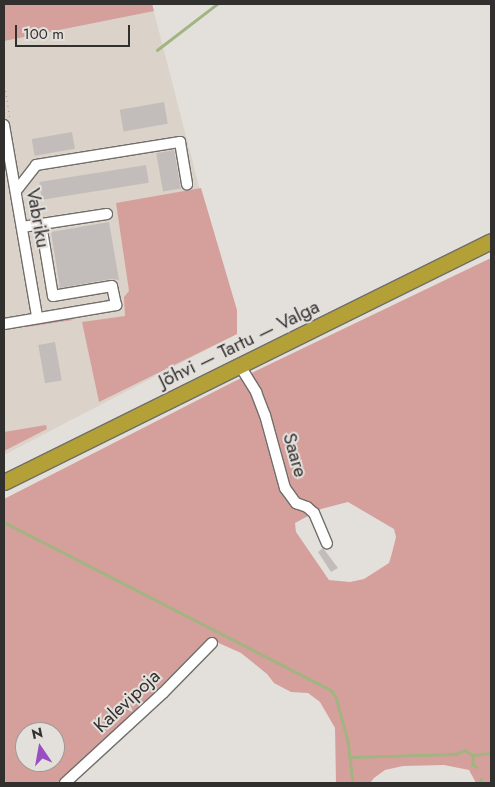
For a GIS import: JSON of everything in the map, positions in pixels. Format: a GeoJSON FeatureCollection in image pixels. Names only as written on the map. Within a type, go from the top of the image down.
{"type":"FeatureCollection","features":[{"type":"Feature","properties":{"kind":"highway","name":"Jõhvi — Tartu — Valga"},"geometry":{"type":"LineString","coordinates":[[4,482],[491,241]]}},
{"type":"Feature","properties":{"kind":"street","name":"Vabriku"},"geometry":{"type":"LineString","coordinates":[[4,125],[37,317]]}},
{"type":"Feature","properties":{"kind":"street"},"geometry":{"type":"LineString","coordinates":[[16,191],[36,165],[180,142],[187,184]]}},
{"type":"Feature","properties":{"kind":"street"},"geometry":{"type":"LineString","coordinates":[[22,227],[107,214]]}},
{"type":"Feature","properties":{"kind":"street"},"geometry":{"type":"LineString","coordinates":[[4,324],[116,305],[112,286],[53,296],[42,224]]}},
{"type":"Feature","properties":{"kind":"street","name":"Saare"},"geometry":{"type":"LineString","coordinates":[[240,366],[256,392],[265,415],[285,488],[296,503],[307,507],[314,513],[327,542]]}},
{"type":"Feature","properties":{"kind":"street","name":"Kalevipoja"},"geometry":{"type":"LineString","coordinates":[[65,783],[163,693],[212,643]]}},
{"type":"Feature","properties":{"kind":"shaded area"},"geometry":{"type":"Polygon","coordinates":[[[4,4],[152,4],[237,334],[4,455],[4,4]]]}},
{"type":"Feature","properties":{"kind":"shaded area"},"geometry":{"type":"Polygon","coordinates":[[[4,4],[152,4],[154,11],[4,41],[4,4]]]}},
{"type":"Feature","properties":{"kind":"shaded area"},"geometry":{"type":"Polygon","coordinates":[[[201,188],[237,310],[237,334],[99,402],[82,322],[125,316],[124,297],[129,291],[116,203],[201,188]]]}},
{"type":"Feature","properties":{"kind":"shaded area"},"geometry":{"type":"Polygon","coordinates":[[[491,258],[491,783],[476,783],[469,770],[444,765],[403,766],[385,770],[370,783],[336,783],[335,728],[320,702],[308,693],[291,692],[274,683],[267,674],[241,653],[212,640],[58,783],[4,783],[4,499],[235,381],[491,258]],[[348,502],[321,509],[295,523],[296,532],[329,580],[350,582],[364,579],[389,563],[396,537],[394,529],[348,502]]]}},
{"type":"Feature","properties":{"kind":"shaded area"},"geometry":{"type":"Polygon","coordinates":[[[67,317],[73,320],[27,327],[26,325],[67,317]]]}},
{"type":"Feature","properties":{"kind":"shaded area"},"geometry":{"type":"Polygon","coordinates":[[[46,425],[47,429],[4,451],[4,432],[46,425]]]}},
{"type":"Feature","properties":{"kind":"building"},"geometry":{"type":"Polygon","coordinates":[[[164,102],[168,124],[124,131],[120,110],[164,102]]]}},
{"type":"Feature","properties":{"kind":"building"},"geometry":{"type":"Polygon","coordinates":[[[72,132],[75,149],[35,156],[32,139],[72,132]]]}},
{"type":"Feature","properties":{"kind":"building"},"geometry":{"type":"Polygon","coordinates":[[[174,150],[181,188],[163,192],[156,153],[174,150]]]}},
{"type":"Feature","properties":{"kind":"building"},"geometry":{"type":"Polygon","coordinates":[[[146,165],[149,183],[42,200],[39,182],[146,165]]]}},
{"type":"Feature","properties":{"kind":"building"},"geometry":{"type":"Polygon","coordinates":[[[109,222],[119,280],[111,279],[60,288],[51,232],[109,222]]]}},
{"type":"Feature","properties":{"kind":"building"},"geometry":{"type":"Polygon","coordinates":[[[55,342],[62,380],[45,383],[38,345],[55,342]]]}},
{"type":"Feature","properties":{"kind":"building"},"geometry":{"type":"Polygon","coordinates":[[[323,548],[338,568],[331,572],[318,552],[323,548]]]}},
{"type":"Feature","properties":{"kind":"waterway"},"geometry":{"type":"LineString","coordinates":[[157,50],[217,4]]}},
{"type":"Feature","properties":{"kind":"waterway"},"geometry":{"type":"LineString","coordinates":[[4,522],[331,690],[336,697],[348,741],[353,783]]}},
{"type":"Feature","properties":{"kind":"waterway"},"geometry":{"type":"LineString","coordinates":[[351,757],[456,754],[465,750],[473,755],[491,753]]}},
{"type":"Feature","properties":{"kind":"waterway"},"geometry":{"type":"LineString","coordinates":[[473,755],[473,765],[477,767]]}},
{"type":"Feature","properties":{"kind":"waterway"},"geometry":{"type":"LineString","coordinates":[[481,779],[483,783]]}}]}
